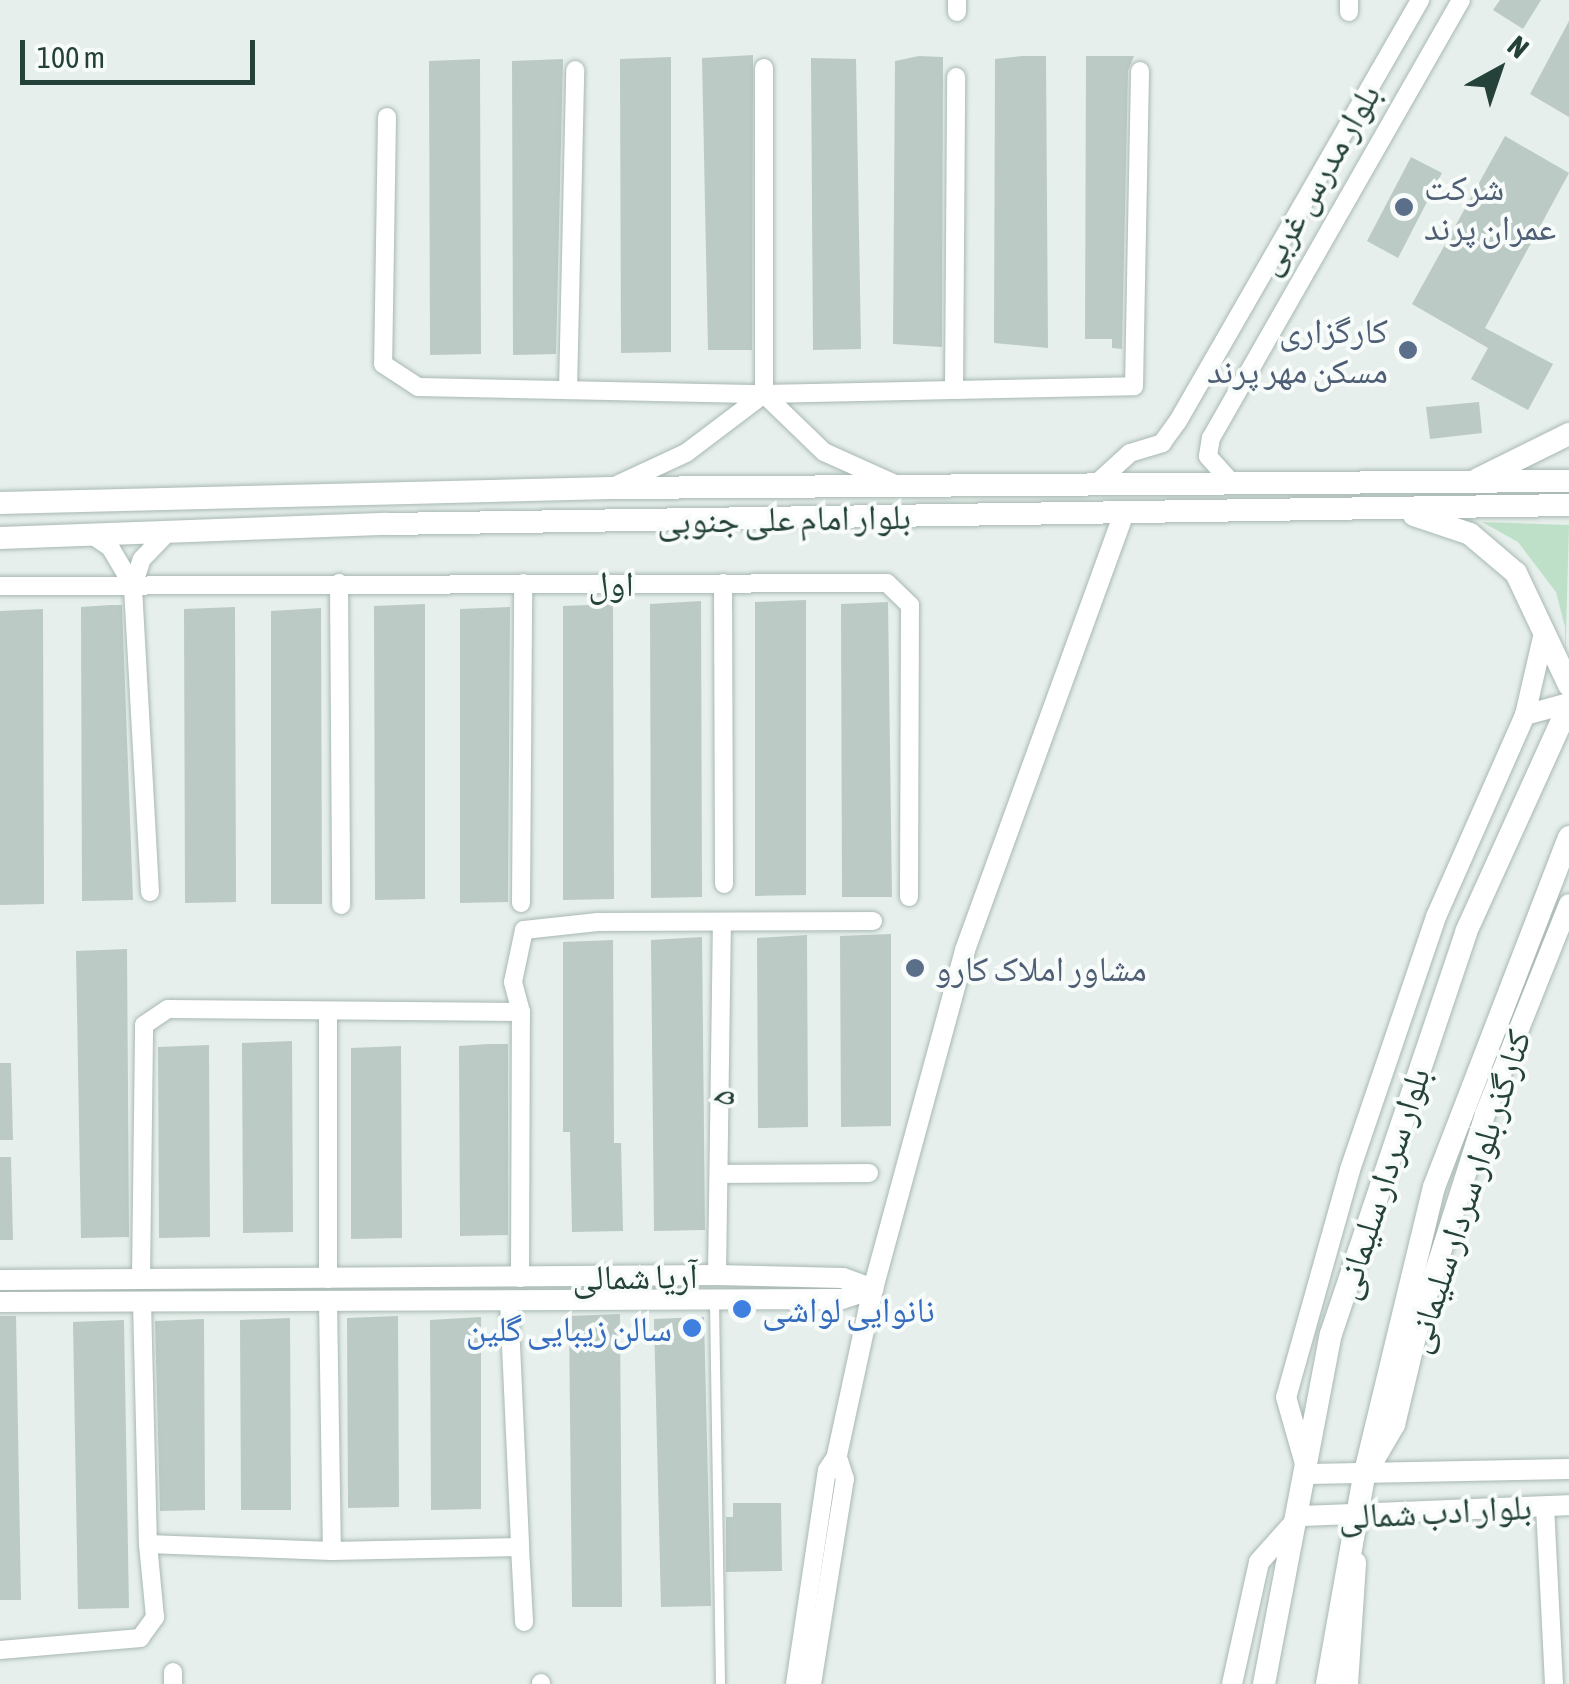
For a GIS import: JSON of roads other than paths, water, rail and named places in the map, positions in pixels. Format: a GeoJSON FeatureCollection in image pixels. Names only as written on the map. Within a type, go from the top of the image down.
{"type":"FeatureCollection","features":[{"type":"Feature","properties":{"kind":"main road"},"geometry":{"type":"LineString","coordinates":[[1470,483],[1569,434]]}},
{"type":"Feature","properties":{"kind":"main road","name":"بلوار امام علی جنوبی"},"geometry":{"type":"LineString","coordinates":[[0,503],[611,488],[1569,481]]}},
{"type":"Feature","properties":{"kind":"main road"},"geometry":{"type":"LineString","coordinates":[[914,488],[921,516]]}},
{"type":"Feature","properties":{"kind":"main road","name":"بلوار امام علی جنوبی"},"geometry":{"type":"LineString","coordinates":[[0,538],[1569,505]]}},
{"type":"Feature","properties":{"kind":"main road"},"geometry":{"type":"LineString","coordinates":[[1397,509],[1470,534],[1516,573],[1569,684]]}},
{"type":"Feature","properties":{"kind":"main road","name":"بلوار سردار سلیمانی"},"geometry":{"type":"LineString","coordinates":[[1264,1684],[1300,1516],[1331,1334],[1466,932],[1569,704]]}},
{"type":"Feature","properties":{"kind":"main road","name":"بلوار سردار سلیمانی"},"geometry":{"type":"LineString","coordinates":[[1328,1684],[1364,1476],[1434,1187],[1569,837]]}},
{"type":"Feature","properties":{"kind":"street","name":"بلوار مدرس غربی"},"geometry":{"type":"LineString","coordinates":[[1096,484],[1130,452],[1162,443],[1178,421],[1420,0]]}},
{"type":"Feature","properties":{"kind":"street","name":"بلوار مدرس غربی"},"geometry":{"type":"LineString","coordinates":[[1232,483],[1208,456],[1211,438],[1461,0]]}},
{"type":"Feature","properties":{"kind":"street"},"geometry":{"type":"LineString","coordinates":[[764,68],[764,394],[824,452],[914,488]]}},
{"type":"Feature","properties":{"kind":"street"},"geometry":{"type":"LineString","coordinates":[[568,390],[575,70]]}},
{"type":"Feature","properties":{"kind":"street"},"geometry":{"type":"LineString","coordinates":[[387,117],[383,364],[418,387],[764,394],[1134,386],[1140,71]]}},
{"type":"Feature","properties":{"kind":"street"},"geometry":{"type":"LineString","coordinates":[[954,390],[956,78]]}},
{"type":"Feature","properties":{"kind":"street"},"geometry":{"type":"LineString","coordinates":[[611,488],[686,453],[764,394]]}},
{"type":"Feature","properties":{"kind":"street"},"geometry":{"type":"LineString","coordinates":[[795,1684],[826,1470],[837,1455],[873,1289],[965,950],[1124,514]]}},
{"type":"Feature","properties":{"kind":"street"},"geometry":{"type":"LineString","coordinates":[[150,892],[133,586],[142,560],[167,533]]}},
{"type":"Feature","properties":{"kind":"street"},"geometry":{"type":"LineString","coordinates":[[92,535],[110,547],[133,586]]}},
{"type":"Feature","properties":{"kind":"street"},"geometry":{"type":"LineString","coordinates":[[339,583],[341,905]]}},
{"type":"Feature","properties":{"kind":"street"},"geometry":{"type":"LineString","coordinates":[[521,903],[523,583]]}},
{"type":"Feature","properties":{"kind":"street"},"geometry":{"type":"LineString","coordinates":[[723,583],[724,884]]}},
{"type":"Feature","properties":{"kind":"street","name":"اول"},"geometry":{"type":"LineString","coordinates":[[5,584],[888,583],[910,605],[909,897]]}},
{"type":"Feature","properties":{"kind":"street"},"geometry":{"type":"LineString","coordinates":[[1308,1474],[1286,1398],[1350,1170],[1436,918],[1525,715],[1544,633]]}},
{"type":"Feature","properties":{"kind":"street"},"geometry":{"type":"LineString","coordinates":[[1525,715],[1569,704]]}},
{"type":"Feature","properties":{"kind":"street","name":"کنارگذر بلوار سردار سلیمانی"},"geometry":{"type":"LineString","coordinates":[[1364,1476],[1395,1425],[1459,1196],[1569,904]]}},
{"type":"Feature","properties":{"kind":"street"},"geometry":{"type":"LineString","coordinates":[[1436,918],[1466,932]]}},
{"type":"Feature","properties":{"kind":"street"},"geometry":{"type":"LineString","coordinates":[[520,1278],[522,1012],[513,982],[524,930],[873,921]]}},
{"type":"Feature","properties":{"kind":"street","name":"۵"},"geometry":{"type":"LineString","coordinates":[[716,1275],[721,1174],[722,922]]}},
{"type":"Feature","properties":{"kind":"street"},"geometry":{"type":"LineString","coordinates":[[1524,947],[1548,956]]}},
{"type":"Feature","properties":{"kind":"street"},"geometry":{"type":"LineString","coordinates":[[0,1650],[140,1638],[155,1617],[148,1544],[141,1278],[144,1025],[168,1009],[522,1012]]}},
{"type":"Feature","properties":{"kind":"street"},"geometry":{"type":"LineString","coordinates":[[328,1012],[328,1279]]}},
{"type":"Feature","properties":{"kind":"street"},"geometry":{"type":"LineString","coordinates":[[1350,1170],[1380,1180]]}},
{"type":"Feature","properties":{"kind":"street"},"geometry":{"type":"LineString","coordinates":[[721,1174],[869,1173]]}},
{"type":"Feature","properties":{"kind":"street"},"geometry":{"type":"LineString","coordinates":[[1434,1187],[1459,1196]]}},
{"type":"Feature","properties":{"kind":"street","name":"آریا شمالی"},"geometry":{"type":"LineString","coordinates":[[0,1280],[716,1275],[843,1278],[873,1289]]}},
{"type":"Feature","properties":{"kind":"street","name":"آریا شمالی"},"geometry":{"type":"LineString","coordinates":[[0,1302],[842,1299],[873,1289]]}},
{"type":"Feature","properties":{"kind":"street"},"geometry":{"type":"LineString","coordinates":[[328,1302],[332,1551]]}},
{"type":"Feature","properties":{"kind":"street"},"geometry":{"type":"LineString","coordinates":[[508,1302],[524,1622]]}},
{"type":"Feature","properties":{"kind":"street"},"geometry":{"type":"LineString","coordinates":[[812,1684],[845,1480],[837,1455]]}},
{"type":"Feature","properties":{"kind":"street","name":"بلوار ادب شمالی"},"geometry":{"type":"LineString","coordinates":[[1308,1474],[1426,1476],[1569,1469]]}},
{"type":"Feature","properties":{"kind":"street"},"geometry":{"type":"LineString","coordinates":[[1425,1512],[1413,1495],[1426,1476]]}},
{"type":"Feature","properties":{"kind":"street","name":"بلوار ادب شمالی"},"geometry":{"type":"LineString","coordinates":[[1300,1516],[1356,1517],[1569,1505]]}},
{"type":"Feature","properties":{"kind":"street"},"geometry":{"type":"LineString","coordinates":[[1545,1506],[1554,1684]]}},
{"type":"Feature","properties":{"kind":"street"},"geometry":{"type":"LineString","coordinates":[[1232,1684],[1259,1562],[1300,1516]]}},
{"type":"Feature","properties":{"kind":"street"},"geometry":{"type":"LineString","coordinates":[[1348,1684],[1356,1629],[1356,1517]]}},
{"type":"Feature","properties":{"kind":"street"},"geometry":{"type":"LineString","coordinates":[[148,1544],[332,1551],[520,1547]]}},
{"type":"Feature","properties":{"kind":"lane"},"geometry":{"type":"LineString","coordinates":[[714,1298],[720,1684]]}},
{"type":"Feature","properties":{"kind":"place","name":"شرکت عمران پرند"},"geometry":{"type":"Point","coordinates":[1404,207]}},
{"type":"Feature","properties":{"kind":"place","name":"کارگزاری مسکن مهر پرند"},"geometry":{"type":"Point","coordinates":[1408,350]}},
{"type":"Feature","properties":{"kind":"place","name":"مشاور املاک کارو"},"geometry":{"type":"Point","coordinates":[915,968]}},
{"type":"Feature","properties":{"kind":"place","name":"نانوایی لواشی"},"geometry":{"type":"Point","coordinates":[742,1309]}},
{"type":"Feature","properties":{"kind":"place","name":"سالن زیبایی گلین"},"geometry":{"type":"Point","coordinates":[692,1328]}}]}
